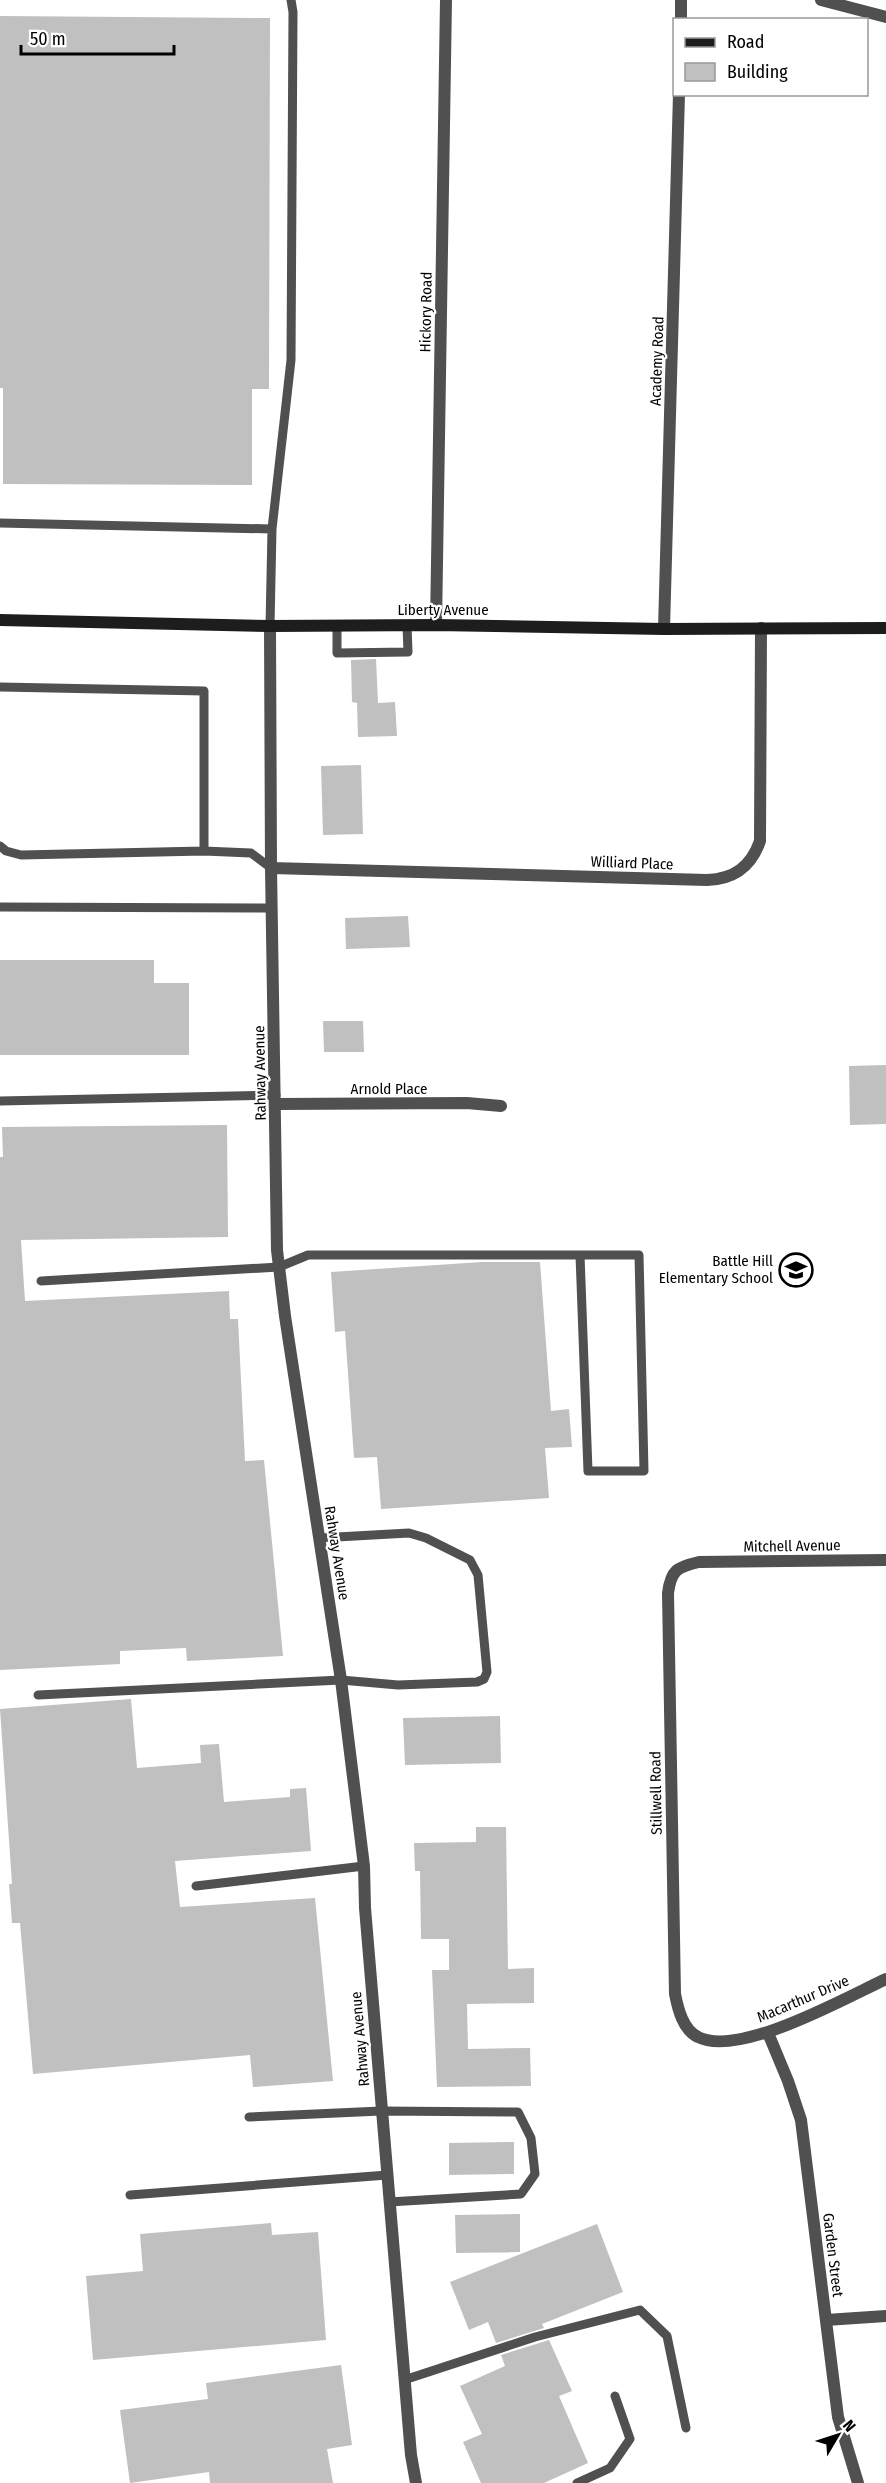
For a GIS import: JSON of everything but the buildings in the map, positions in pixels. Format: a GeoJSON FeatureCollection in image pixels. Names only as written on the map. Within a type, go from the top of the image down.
{"type":"FeatureCollection","features":[{"type":"Feature","properties":{"kind":"street","name":"Hickory Road"},"geometry":{"type":"LineString","coordinates":[[436,625],[446,0]]}},
{"type":"Feature","properties":{"kind":"street"},"geometry":{"type":"LineString","coordinates":[[681,0],[681,18]]}},
{"type":"Feature","properties":{"kind":"street"},"geometry":{"type":"LineString","coordinates":[[821,0],[886,17]]}},
{"type":"Feature","properties":{"kind":"street","name":"Academy Road"},"geometry":{"type":"LineString","coordinates":[[664,629],[679,96]]}},
{"type":"Feature","properties":{"kind":"street","name":"Liberty Avenue"},"geometry":{"type":"LineString","coordinates":[[0,620],[270,626],[886,628]]}},
{"type":"Feature","properties":{"kind":"street","name":"Rahway Avenue"},"geometry":{"type":"LineString","coordinates":[[270,626],[271,868],[279,1267],[341,1680],[364,1866],[365,1908],[381,2111],[411,2455],[416,2483]]}},
{"type":"Feature","properties":{"kind":"street","name":"Williard Place"},"geometry":{"type":"LineString","coordinates":[[271,868],[707,880],[722,879],[737,873],[755,855],[761,834],[761,628]]}},
{"type":"Feature","properties":{"kind":"street","name":"Arnold Place"},"geometry":{"type":"LineString","coordinates":[[276,1100],[467,1103],[501,1106]]}},
{"type":"Feature","properties":{"kind":"street","name":"Mitchell Avenue"},"geometry":{"type":"LineString","coordinates":[[699,1562],[886,1560]]}},
{"type":"Feature","properties":{"kind":"street","name":"Stillwell Road"},"geometry":{"type":"LineString","coordinates":[[696,2037],[679,2015],[675,1994],[668,1593],[670,1578],[681,1566],[699,1562]]}},
{"type":"Feature","properties":{"kind":"street","name":"Macarthur Drive"},"geometry":{"type":"LineString","coordinates":[[696,2037],[715,2043],[768,2033],[886,1979]]}},
{"type":"Feature","properties":{"kind":"street","name":"Garden Street"},"geometry":{"type":"LineString","coordinates":[[768,2033],[801,2120],[838,2417],[858,2483]]}},
{"type":"Feature","properties":{"kind":"street"},"geometry":{"type":"LineString","coordinates":[[826,2320],[886,2316]]}},
{"type":"Feature","properties":{"kind":"lane"},"geometry":{"type":"LineString","coordinates":[[270,626],[272,529],[291,360],[293,23],[291,0]]}},
{"type":"Feature","properties":{"kind":"lane"},"geometry":{"type":"LineString","coordinates":[[0,523],[272,529]]}},
{"type":"Feature","properties":{"kind":"lane"},"geometry":{"type":"LineString","coordinates":[[337,626],[337,652],[408,652],[407,625]]}},
{"type":"Feature","properties":{"kind":"lane"},"geometry":{"type":"LineString","coordinates":[[0,687],[204,691],[204,850]]}},
{"type":"Feature","properties":{"kind":"lane"},"geometry":{"type":"LineString","coordinates":[[0,846],[6,851],[21,855],[204,850],[251,853],[271,868]]}},
{"type":"Feature","properties":{"kind":"lane"},"geometry":{"type":"LineString","coordinates":[[0,907],[272,908]]}},
{"type":"Feature","properties":{"kind":"lane"},"geometry":{"type":"LineString","coordinates":[[0,1101],[276,1100]]}},
{"type":"Feature","properties":{"kind":"lane"},"geometry":{"type":"LineString","coordinates":[[41,1281],[279,1267],[308,1255],[639,1255],[645,1471],[588,1471],[580,1256]]}},
{"type":"Feature","properties":{"kind":"lane"},"geometry":{"type":"LineString","coordinates":[[38,1695],[341,1680],[398,1685],[477,1682],[484,1679],[487,1672],[478,1575],[470,1560],[426,1538],[409,1533],[319,1538]]}},
{"type":"Feature","properties":{"kind":"lane"},"geometry":{"type":"LineString","coordinates":[[196,1886],[364,1866]]}},
{"type":"Feature","properties":{"kind":"lane"},"geometry":{"type":"LineString","coordinates":[[249,2117],[381,2111],[518,2112],[531,2138],[535,2174],[520,2194],[389,2202]]}},
{"type":"Feature","properties":{"kind":"lane"},"geometry":{"type":"LineString","coordinates":[[130,2195],[387,2175]]}},
{"type":"Feature","properties":{"kind":"lane"},"geometry":{"type":"LineString","coordinates":[[404,2380],[535,2337],[640,2310],[667,2336],[686,2428]]}},
{"type":"Feature","properties":{"kind":"lane"},"geometry":{"type":"LineString","coordinates":[[577,2483],[610,2468],[630,2439],[615,2396]]}},
{"type":"Feature","properties":{"kind":"place","name":"Battle Hill Elementary School"},"geometry":{"type":"Point","coordinates":[796,1270]}}]}
